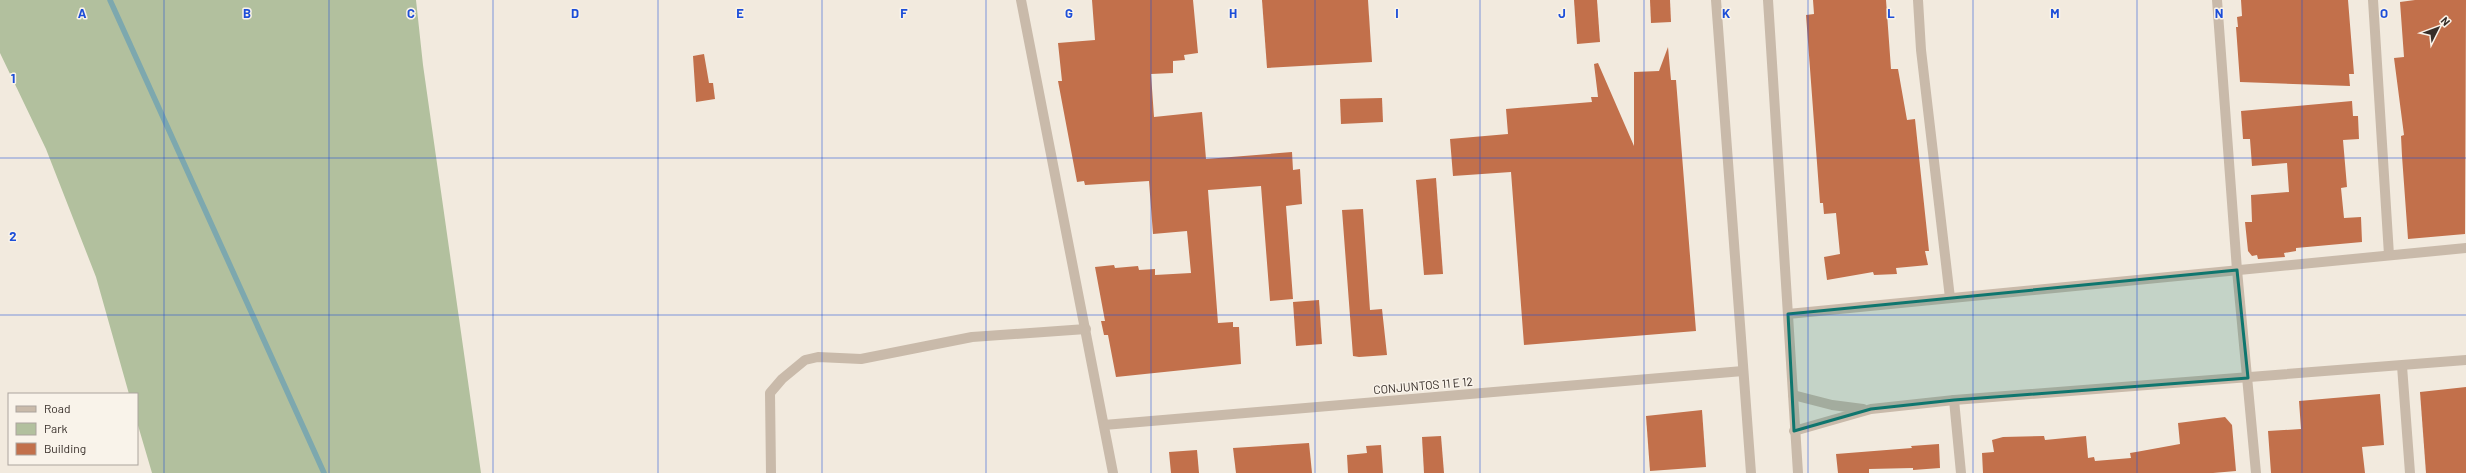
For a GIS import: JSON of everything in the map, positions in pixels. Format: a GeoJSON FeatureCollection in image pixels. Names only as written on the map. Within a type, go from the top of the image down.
{"type":"FeatureCollection","features":[{"type":"Feature","properties":{"kind":"street"},"geometry":{"type":"LineString","coordinates":[[1021,0],[1113,473]]}},
{"type":"Feature","properties":{"kind":"street"},"geometry":{"type":"LineString","coordinates":[[1716,0],[1751,473]]}},
{"type":"Feature","properties":{"kind":"street"},"geometry":{"type":"LineString","coordinates":[[1768,0],[1794,430],[1798,473]]}},
{"type":"Feature","properties":{"kind":"street"},"geometry":{"type":"LineString","coordinates":[[1918,0],[1921,50],[1950,298]]}},
{"type":"Feature","properties":{"kind":"street"},"geometry":{"type":"LineString","coordinates":[[2217,0],[2237,270],[2256,473]]}},
{"type":"Feature","properties":{"kind":"street"},"geometry":{"type":"LineString","coordinates":[[2373,0],[2389,255]]}},
{"type":"Feature","properties":{"kind":"street"},"geometry":{"type":"LineString","coordinates":[[1788,314],[2466,248]]}},
{"type":"Feature","properties":{"kind":"street"},"geometry":{"type":"LineString","coordinates":[[771,473],[770,393],[782,379],[805,360],[818,357],[860,359],[972,337],[1086,329]]}},
{"type":"Feature","properties":{"kind":"street"},"geometry":{"type":"LineString","coordinates":[[1794,430],[1871,409],[1954,400],[2466,360]]}},
{"type":"Feature","properties":{"kind":"street"},"geometry":{"type":"LineString","coordinates":[[2402,366],[2410,473]]}},
{"type":"Feature","properties":{"kind":"street","name":"CONJUNTOS 11 E 12"},"geometry":{"type":"LineString","coordinates":[[1104,425],[1743,370]]}},
{"type":"Feature","properties":{"kind":"street"},"geometry":{"type":"LineString","coordinates":[[1793,395],[1832,405],[1871,409]]}},
{"type":"Feature","properties":{"kind":"street"},"geometry":{"type":"LineString","coordinates":[[1954,400],[1961,473]]}},
{"type":"Feature","properties":{"kind":"highlighted area"},"geometry":{"type":"Polygon","coordinates":[[[2237,270],[2248,378],[1954,400],[1871,409],[1794,431],[1788,314],[2237,270]]]}},
{"type":"Feature","properties":{"kind":"green space"},"geometry":{"type":"Polygon","coordinates":[[[0,0],[416,0],[423,65],[481,473],[152,473],[138,425],[138,393],[129,393],[96,277],[46,149],[0,53],[0,0]]]}},
{"type":"Feature","properties":{"kind":"building"},"geometry":{"type":"Polygon","coordinates":[[[1092,0],[1193,0],[1198,53],[1184,55],[1185,60],[1173,61],[1173,73],[1151,74],[1154,117],[1202,112],[1206,159],[1292,152],[1293,170],[1300,169],[1302,204],[1286,206],[1293,299],[1270,301],[1261,186],[1208,190],[1218,323],[1233,322],[1233,327],[1239,327],[1241,364],[1116,377],[1108,335],[1104,335],[1101,321],[1105,321],[1095,267],[1114,265],[1115,268],[1138,266],[1139,270],[1155,269],[1155,275],[1191,273],[1187,231],[1153,234],[1149,181],[1085,185],[1084,181],[1077,182],[1058,81],[1062,81],[1058,43],[1095,40],[1092,0]]]}},
{"type":"Feature","properties":{"kind":"building"},"geometry":{"type":"Polygon","coordinates":[[[1262,0],[1368,0],[1372,62],[1267,68],[1262,0]]]}},
{"type":"Feature","properties":{"kind":"building"},"geometry":{"type":"Polygon","coordinates":[[[1574,0],[1597,0],[1600,42],[1577,44],[1574,0]]]}},
{"type":"Feature","properties":{"kind":"building"},"geometry":{"type":"Polygon","coordinates":[[[1650,0],[1670,0],[1671,22],[1651,23],[1650,0]]]}},
{"type":"Feature","properties":{"kind":"building"},"geometry":{"type":"Polygon","coordinates":[[[1813,0],[1886,0],[1891,69],[1898,69],[1907,120],[1915,119],[1929,251],[1925,251],[1928,265],[1896,268],[1897,274],[1874,275],[1873,272],[1827,280],[1824,257],[1840,254],[1836,213],[1824,214],[1823,203],[1820,203],[1806,15],[1814,14],[1813,0]]]}},
{"type":"Feature","properties":{"kind":"building"},"geometry":{"type":"Polygon","coordinates":[[[2241,0],[2348,0],[2354,74],[2349,74],[2350,86],[2240,82],[2236,27],[2238,27],[2237,17],[2242,16],[2241,0]]]}},
{"type":"Feature","properties":{"kind":"building"},"geometry":{"type":"Polygon","coordinates":[[[2415,0],[2466,0],[2465,234],[2408,239],[2401,136],[2404,135],[2394,58],[2404,57],[2400,2],[2415,0]]]}},
{"type":"Feature","properties":{"kind":"building"},"geometry":{"type":"Polygon","coordinates":[[[1668,47],[1671,80],[1676,80],[1696,331],[1524,345],[1511,172],[1453,176],[1450,139],[1508,134],[1506,109],[1592,102],[1591,97],[1598,97],[1594,64],[1598,63],[1634,146],[1634,72],[1659,71],[1668,47]]]}},
{"type":"Feature","properties":{"kind":"building"},"geometry":{"type":"Polygon","coordinates":[[[704,54],[709,83],[713,83],[715,99],[696,102],[693,56],[704,54]]]}},
{"type":"Feature","properties":{"kind":"building"},"geometry":{"type":"Polygon","coordinates":[[[1382,98],[1383,122],[1341,124],[1340,99],[1382,98]]]}},
{"type":"Feature","properties":{"kind":"building"},"geometry":{"type":"Polygon","coordinates":[[[2352,101],[2353,116],[2358,116],[2359,139],[2343,140],[2347,187],[2341,188],[2344,218],[2361,217],[2362,242],[2296,248],[2296,251],[2284,253],[2285,257],[2258,259],[2257,255],[2252,256],[2248,251],[2245,222],[2252,222],[2251,195],[2289,192],[2287,163],[2252,166],[2250,139],[2243,139],[2241,111],[2352,101]]]}},
{"type":"Feature","properties":{"kind":"building"},"geometry":{"type":"Polygon","coordinates":[[[1436,178],[1443,274],[1424,275],[1416,180],[1436,178]]]}},
{"type":"Feature","properties":{"kind":"building"},"geometry":{"type":"Polygon","coordinates":[[[1363,209],[1370,310],[1382,309],[1387,355],[1359,357],[1353,356],[1342,210],[1363,209]]]}},
{"type":"Feature","properties":{"kind":"building"},"geometry":{"type":"Polygon","coordinates":[[[1319,300],[1322,344],[1296,346],[1293,302],[1319,300]]]}},
{"type":"Feature","properties":{"kind":"building"},"geometry":{"type":"Polygon","coordinates":[[[2466,387],[2466,473],[2426,473],[2420,392],[2466,387]]]}},
{"type":"Feature","properties":{"kind":"building"},"geometry":{"type":"Polygon","coordinates":[[[2380,394],[2384,445],[2362,447],[2365,473],[2271,473],[2268,431],[2301,429],[2299,401],[2380,394]]]}},
{"type":"Feature","properties":{"kind":"building"},"geometry":{"type":"Polygon","coordinates":[[[1702,410],[1706,467],[1650,471],[1646,416],[1702,410]]]}},
{"type":"Feature","properties":{"kind":"building"},"geometry":{"type":"Polygon","coordinates":[[[2225,417],[2232,425],[2236,471],[2213,473],[1983,473],[1982,453],[1994,452],[1992,440],[2003,437],[2044,436],[2045,440],[2086,436],[2088,458],[2094,457],[2095,461],[2131,458],[2130,453],[2180,444],[2178,423],[2225,417]]]}},
{"type":"Feature","properties":{"kind":"building"},"geometry":{"type":"Polygon","coordinates":[[[1441,436],[1444,473],[1424,473],[1422,437],[1441,436]]]}},
{"type":"Feature","properties":{"kind":"building"},"geometry":{"type":"Polygon","coordinates":[[[1309,443],[1312,473],[1236,473],[1233,448],[1309,443]]]}},
{"type":"Feature","properties":{"kind":"building"},"geometry":{"type":"Polygon","coordinates":[[[1939,444],[1940,468],[1913,470],[1913,468],[1869,469],[1869,473],[1838,473],[1836,454],[1912,448],[1911,446],[1939,444]]]}},
{"type":"Feature","properties":{"kind":"building"},"geometry":{"type":"Polygon","coordinates":[[[1381,445],[1383,473],[1348,473],[1347,455],[1367,453],[1366,446],[1381,445]]]}},
{"type":"Feature","properties":{"kind":"building"},"geometry":{"type":"Polygon","coordinates":[[[1197,450],[1199,473],[1171,473],[1169,452],[1197,450]]]}},
{"type":"Feature","properties":{"kind":"waterway"},"geometry":{"type":"LineString","coordinates":[[110,0],[324,473]]}}]}
